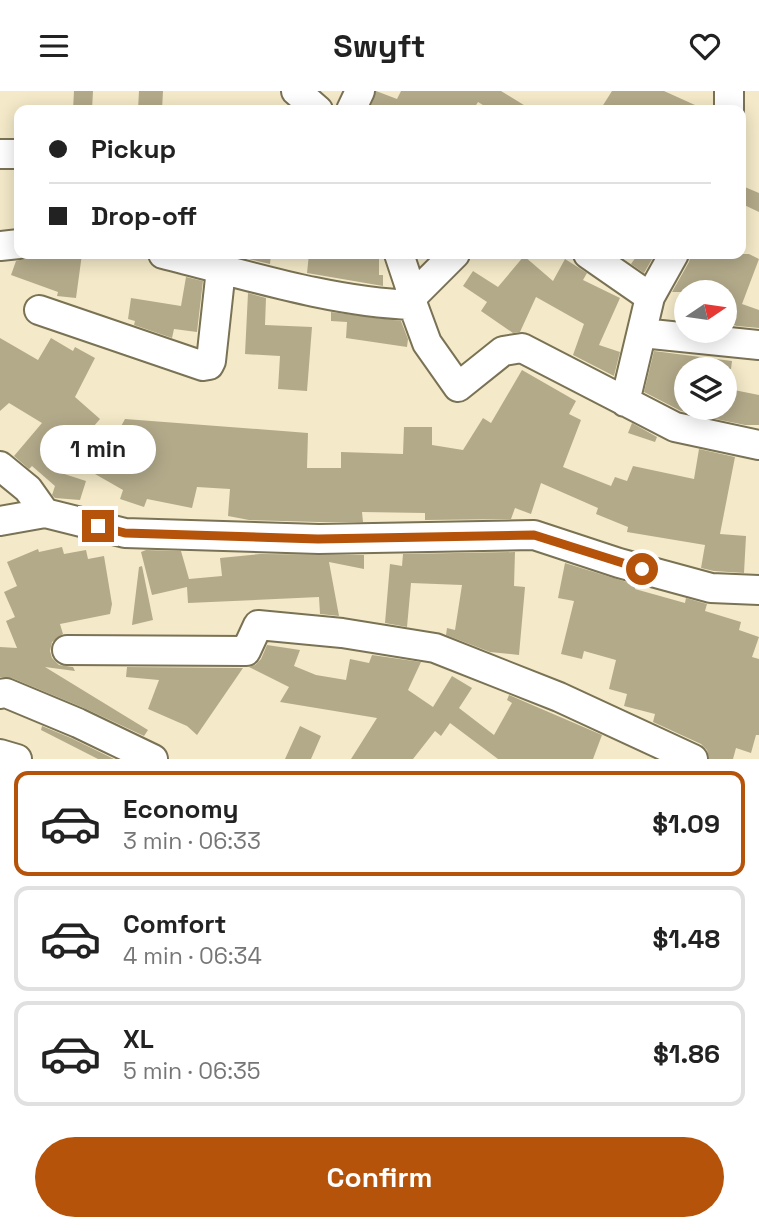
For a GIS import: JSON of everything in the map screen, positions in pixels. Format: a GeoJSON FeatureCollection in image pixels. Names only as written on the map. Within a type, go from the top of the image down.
{"type":"FeatureCollection","features":[{"type":"Feature","properties":{"kind":"street"},"geometry":{"type":"LineString","coordinates":[[296,91],[312,105]]}},
{"type":"Feature","properties":{"kind":"street"},"geometry":{"type":"LineString","coordinates":[[182,259],[318,292],[389,305],[413,301],[451,259]]}},
{"type":"Feature","properties":{"kind":"street"},"geometry":{"type":"LineString","coordinates":[[400,259],[427,343],[458,387],[503,351],[523,348],[675,427],[759,445]]}},
{"type":"Feature","properties":{"kind":"street"},"geometry":{"type":"LineString","coordinates":[[595,259],[650,297]]}},
{"type":"Feature","properties":{"kind":"street"},"geometry":{"type":"LineString","coordinates":[[625,402],[650,297],[671,259]]}},
{"type":"Feature","properties":{"kind":"street"},"geometry":{"type":"LineString","coordinates":[[39,310],[203,366],[209,365],[221,269]]}},
{"type":"Feature","properties":{"kind":"street"},"geometry":{"type":"LineString","coordinates":[[642,333],[759,345]]}},
{"type":"Feature","properties":{"kind":"street"},"geometry":{"type":"LineString","coordinates":[[0,466],[28,489],[45,513]]}},
{"type":"Feature","properties":{"kind":"street"},"geometry":{"type":"LineString","coordinates":[[0,521],[45,513],[125,533],[318,539],[534,535],[619,563],[711,588],[759,590]]}},
{"type":"Feature","properties":{"kind":"street"},"geometry":{"type":"LineString","coordinates":[[67,650],[246,651],[258,625],[342,633],[435,648],[559,697],[693,758]]}},
{"type":"Feature","properties":{"kind":"street"},"geometry":{"type":"LineString","coordinates":[[0,694],[6,693],[78,723],[153,758]]}},
{"type":"Feature","properties":{"kind":"street"},"geometry":{"type":"LineString","coordinates":[[0,754],[17,758]]}},
{"type":"Feature","properties":{"kind":"building"},"geometry":{"type":"Polygon","coordinates":[[[74,91],[93,91],[92,105],[73,105],[74,91]]]}},
{"type":"Feature","properties":{"kind":"building"},"geometry":{"type":"Polygon","coordinates":[[[139,91],[163,91],[162,105],[138,105],[139,91]]]}},
{"type":"Feature","properties":{"kind":"building"},"geometry":{"type":"Polygon","coordinates":[[[376,91],[397,99],[401,91],[501,91],[524,105],[483,105],[478,102],[476,105],[371,105],[376,91]]]}},
{"type":"Feature","properties":{"kind":"building"},"geometry":{"type":"Polygon","coordinates":[[[612,91],[664,91],[695,105],[603,105],[612,91]]]}},
{"type":"Feature","properties":{"kind":"building"},"geometry":{"type":"Polygon","coordinates":[[[746,188],[759,193],[759,212],[746,206],[746,188]]]}},
{"type":"Feature","properties":{"kind":"building"},"geometry":{"type":"Polygon","coordinates":[[[746,254],[749,254],[759,259],[742,304],[759,310],[759,328],[737,326],[737,280],[679,280],[690,259],[746,259],[746,254]]]}},
{"type":"Feature","properties":{"kind":"building"},"geometry":{"type":"Polygon","coordinates":[[[81,259],[76,298],[57,296],[58,292],[11,275],[16,261],[81,259]]]}},
{"type":"Feature","properties":{"kind":"building"},"geometry":{"type":"Polygon","coordinates":[[[249,259],[270,259],[270,264],[249,259]]]}},
{"type":"Feature","properties":{"kind":"building"},"geometry":{"type":"Polygon","coordinates":[[[308,259],[379,259],[379,275],[383,275],[383,286],[307,273],[308,259]]]}},
{"type":"Feature","properties":{"kind":"building"},"geometry":{"type":"Polygon","coordinates":[[[521,259],[527,259],[553,281],[565,259],[587,273],[583,280],[620,298],[599,345],[620,352],[614,376],[573,355],[584,324],[536,297],[520,332],[513,333],[481,311],[487,302],[463,286],[473,271],[498,287],[521,259]]]}},
{"type":"Feature","properties":{"kind":"building"},"geometry":{"type":"Polygon","coordinates":[[[634,259],[652,259],[644,273],[631,264],[634,259]]]}},
{"type":"Feature","properties":{"kind":"building"},"geometry":{"type":"Polygon","coordinates":[[[186,277],[203,281],[197,332],[174,329],[172,338],[134,325],[135,321],[128,319],[131,298],[181,306],[186,277]]]}},
{"type":"Feature","properties":{"kind":"building"},"geometry":{"type":"Polygon","coordinates":[[[248,293],[266,298],[265,325],[312,327],[307,391],[278,389],[280,356],[245,354],[248,293]]]}},
{"type":"Feature","properties":{"kind":"building"},"geometry":{"type":"Polygon","coordinates":[[[331,312],[401,321],[408,339],[407,347],[346,338],[347,322],[331,321],[331,312]]]}},
{"type":"Feature","properties":{"kind":"building"},"geometry":{"type":"Polygon","coordinates":[[[0,338],[38,360],[51,338],[73,351],[75,347],[95,358],[75,397],[100,419],[55,471],[86,481],[80,500],[55,498],[52,495],[55,486],[32,466],[29,469],[14,456],[42,423],[9,403],[0,411],[0,338]]]}},
{"type":"Feature","properties":{"kind":"building"},"geometry":{"type":"Polygon","coordinates":[[[654,351],[701,357],[674,357],[674,407],[644,392],[654,351]]]}},
{"type":"Feature","properties":{"kind":"building"},"geometry":{"type":"Polygon","coordinates":[[[522,370],[576,401],[569,414],[581,420],[563,467],[611,486],[615,477],[627,481],[633,466],[694,479],[699,449],[735,457],[720,534],[746,536],[744,573],[701,568],[705,545],[627,532],[628,527],[596,514],[598,508],[541,483],[531,514],[515,508],[511,519],[425,520],[425,513],[362,512],[363,522],[319,522],[249,520],[228,516],[230,489],[197,487],[192,508],[147,499],[144,507],[120,499],[123,490],[95,474],[125,419],[308,433],[307,468],[341,468],[341,452],[403,454],[404,427],[432,427],[432,445],[463,450],[483,418],[491,423],[522,370]]]}},
{"type":"Feature","properties":{"kind":"building"},"geometry":{"type":"Polygon","coordinates":[[[737,391],[759,395],[759,425],[721,420],[737,420],[737,391]]]}},
{"type":"Feature","properties":{"kind":"building"},"geometry":{"type":"Polygon","coordinates":[[[632,423],[657,437],[655,442],[628,433],[632,423]]]}},
{"type":"Feature","properties":{"kind":"building"},"geometry":{"type":"Polygon","coordinates":[[[62,547],[64,554],[86,550],[88,559],[104,556],[112,604],[110,614],[60,624],[63,634],[52,642],[52,658],[59,665],[73,667],[75,671],[45,667],[148,730],[144,736],[12,678],[0,677],[0,647],[17,648],[6,621],[15,617],[4,592],[17,586],[7,562],[38,549],[39,552],[62,547]]]}},
{"type":"Feature","properties":{"kind":"building"},"geometry":{"type":"Polygon","coordinates":[[[181,551],[189,579],[222,576],[220,558],[260,554],[364,555],[364,569],[329,562],[339,616],[320,614],[319,597],[188,603],[187,587],[152,595],[141,552],[181,551]]]}},
{"type":"Feature","properties":{"kind":"building"},"geometry":{"type":"Polygon","coordinates":[[[515,552],[514,586],[525,587],[519,655],[490,652],[446,635],[447,628],[455,630],[462,585],[411,583],[407,627],[385,623],[390,564],[402,566],[403,554],[515,552]]]}},
{"type":"Feature","properties":{"kind":"building"},"geometry":{"type":"Polygon","coordinates":[[[565,563],[636,585],[635,589],[685,603],[686,598],[707,604],[705,611],[741,622],[739,630],[759,637],[752,657],[759,659],[759,735],[756,735],[751,753],[736,748],[733,759],[709,759],[707,750],[701,744],[653,722],[655,714],[624,706],[627,694],[609,689],[616,660],[584,651],[582,659],[561,654],[574,601],[558,598],[565,563]]]}},
{"type":"Feature","properties":{"kind":"building"},"geometry":{"type":"Polygon","coordinates":[[[142,566],[153,620],[132,625],[139,567],[142,566]]]}},
{"type":"Feature","properties":{"kind":"building"},"geometry":{"type":"Polygon","coordinates":[[[267,645],[300,650],[294,666],[316,675],[346,680],[350,659],[369,663],[372,655],[421,662],[408,690],[433,707],[452,676],[472,688],[459,708],[494,735],[512,703],[507,700],[509,695],[602,735],[593,759],[498,759],[450,723],[441,736],[435,731],[413,759],[351,759],[377,718],[280,702],[289,687],[249,667],[261,659],[267,645]]]}},
{"type":"Feature","properties":{"kind":"building"},"geometry":{"type":"Polygon","coordinates":[[[127,667],[243,668],[197,735],[187,726],[148,709],[159,680],[126,677],[127,667]]]}},
{"type":"Feature","properties":{"kind":"building"},"geometry":{"type":"Polygon","coordinates":[[[42,726],[114,759],[98,759],[41,730],[42,726]]]}},
{"type":"Feature","properties":{"kind":"building"},"geometry":{"type":"Polygon","coordinates":[[[300,726],[321,736],[311,759],[285,759],[300,726]]]}},
{"type":"Feature","properties":{"kind":"route"},"geometry":{"type":"LineString","coordinates":[[98,526],[125,533],[318,539],[534,535],[642,569]]}}]}
